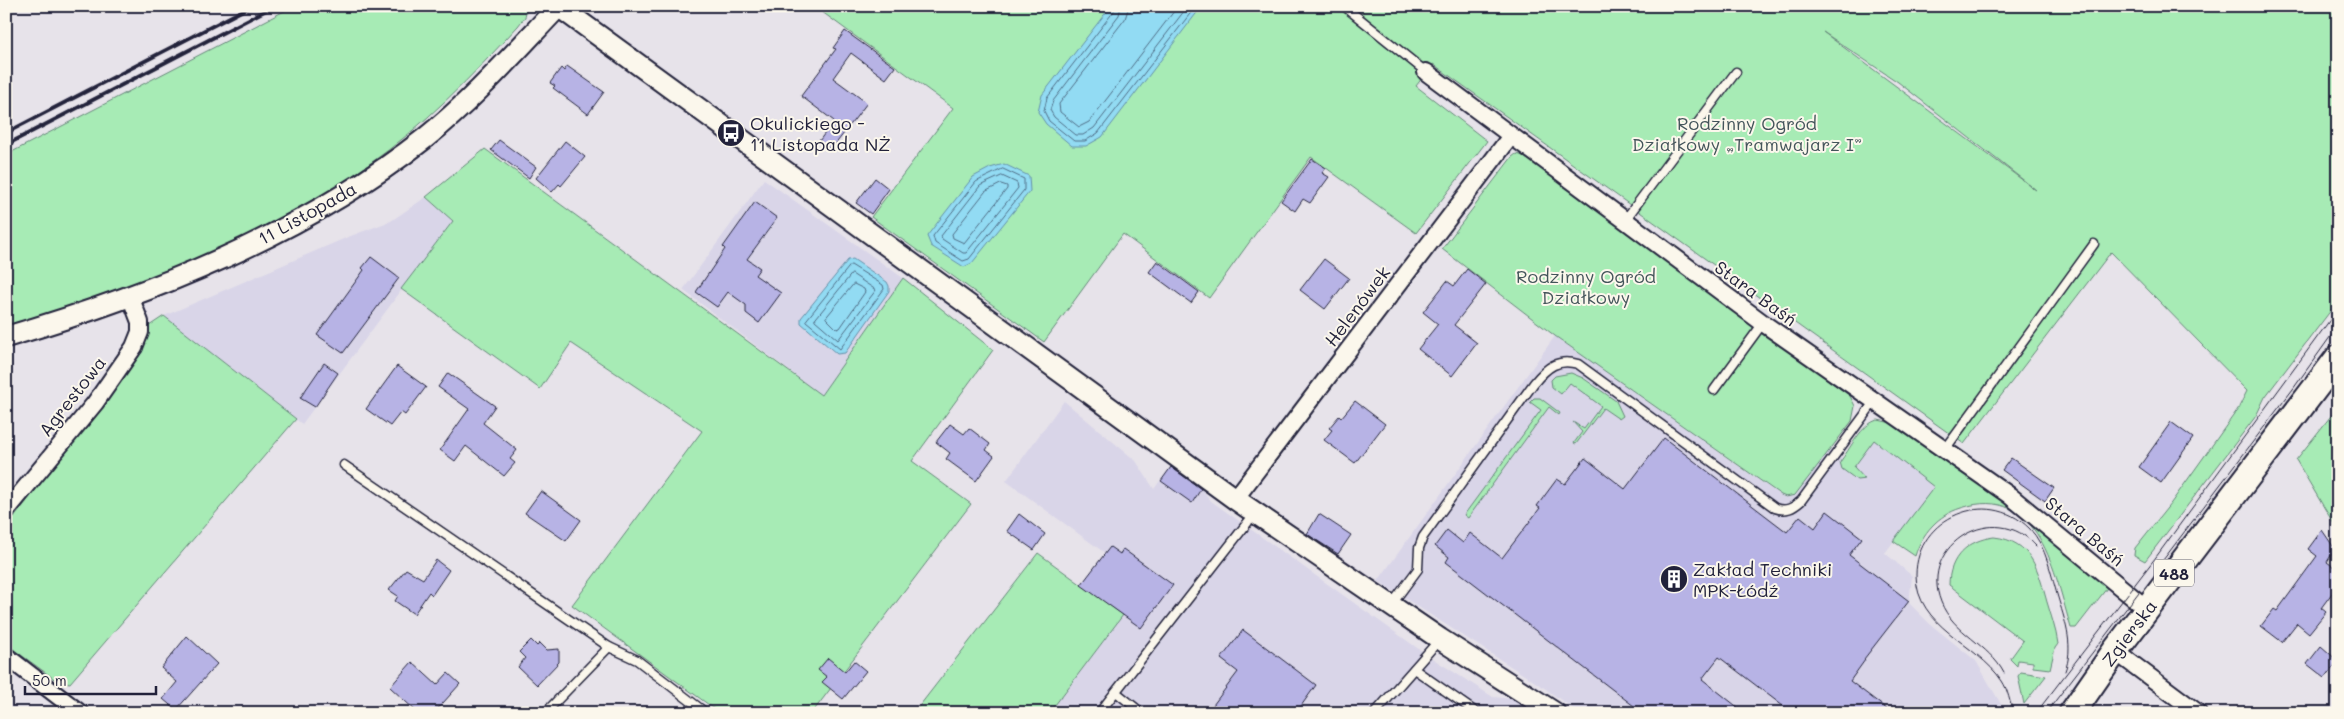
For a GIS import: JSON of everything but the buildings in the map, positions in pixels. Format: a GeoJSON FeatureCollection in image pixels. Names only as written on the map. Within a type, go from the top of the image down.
{"type":"FeatureCollection","features":[{"type":"Feature","properties":{"kind":"main road","name":"Zgierska"},"geometry":{"type":"LineString","coordinates":[[2072,713],[2147,608],[2338,358]]}},
{"type":"Feature","properties":{"kind":"street","name":"11 Listopada"},"geometry":{"type":"LineString","coordinates":[[6,337],[88,312],[130,296],[250,244],[369,178],[414,146],[463,105],[558,6]]}},
{"type":"Feature","properties":{"kind":"street"},"geometry":{"type":"LineString","coordinates":[[558,6],[1235,499],[1390,606],[1555,713]]}},
{"type":"Feature","properties":{"kind":"street","name":"Stara Baśń"},"geometry":{"type":"LineString","coordinates":[[1426,72],[1763,323],[2020,503],[2147,608]]}},
{"type":"Feature","properties":{"kind":"street","name":"Helenówek"},"geometry":{"type":"LineString","coordinates":[[1235,499],[1511,136]]}},
{"type":"Feature","properties":{"kind":"street","name":"Agrestowa"},"geometry":{"type":"LineString","coordinates":[[6,511],[95,403],[134,347],[140,332],[140,322],[130,296]]}},
{"type":"Feature","properties":{"kind":"street"},"geometry":{"type":"LineString","coordinates":[[2115,651],[2198,713]]}},
{"type":"Feature","properties":{"kind":"street"},"geometry":{"type":"LineString","coordinates":[[6,656],[80,713]]}},
{"type":"Feature","properties":{"kind":"lane","name":"Stara Baśń"},"geometry":{"type":"LineString","coordinates":[[1344,6],[1426,72]]}},
{"type":"Feature","properties":{"kind":"lane"},"geometry":{"type":"LineString","coordinates":[[1625,220],[1736,72]]}},
{"type":"Feature","properties":{"kind":"lane"},"geometry":{"type":"LineString","coordinates":[[1944,451],[2094,244]]}},
{"type":"Feature","properties":{"kind":"lane"},"geometry":{"type":"LineString","coordinates":[[1714,390],[1763,323]]}},
{"type":"Feature","properties":{"kind":"lane"},"geometry":{"type":"LineString","coordinates":[[1390,606],[1418,570],[1419,548],[1423,537],[1534,382],[1552,365],[1569,361],[1578,364],[1775,508],[1785,510],[1801,501],[1874,402]]}},
{"type":"Feature","properties":{"kind":"lane"},"geometry":{"type":"LineString","coordinates":[[344,465],[609,647],[637,660],[706,713]]}},
{"type":"Feature","properties":{"kind":"lane"},"geometry":{"type":"LineString","coordinates":[[1099,713],[1248,522]]}},
{"type":"Feature","properties":{"kind":"lane"},"geometry":{"type":"LineString","coordinates":[[1375,713],[1440,639]]}},
{"type":"Feature","properties":{"kind":"lane"},"geometry":{"type":"LineString","coordinates":[[545,713],[609,647]]}},
{"type":"Feature","properties":{"kind":"lane"},"geometry":{"type":"LineString","coordinates":[[1414,669],[1476,713]]}},
{"type":"Feature","properties":{"kind":"lane"},"geometry":{"type":"LineString","coordinates":[[1116,692],[1142,713]]}},
{"type":"Feature","properties":{"kind":"shaded area"},"geometry":{"type":"Polygon","coordinates":[[[764,179],[903,278],[821,395],[683,290],[764,179]]]}},
{"type":"Feature","properties":{"kind":"shaded area"},"geometry":{"type":"Polygon","coordinates":[[[426,197],[453,221],[302,424],[164,316],[348,237],[391,221],[426,197]]]}},
{"type":"Feature","properties":{"kind":"shaded area"},"geometry":{"type":"Polygon","coordinates":[[[1555,336],[1780,495],[1819,441],[1853,466],[1873,438],[1935,486],[1885,553],[1912,576],[1909,603],[1930,624],[1976,661],[2006,713],[1579,713],[1543,687],[1378,581],[1555,336]]]}},
{"type":"Feature","properties":{"kind":"shaded area"},"geometry":{"type":"Polygon","coordinates":[[[1064,401],[1136,461],[1154,489],[1171,466],[1201,488],[1211,501],[1427,655],[1493,697],[1514,699],[1532,713],[1049,713],[1123,615],[1081,585],[1105,553],[1006,481],[1064,401]]]}},
{"type":"Feature","properties":{"kind":"green space"},"geometry":{"type":"Polygon","coordinates":[[[294,6],[527,6],[525,17],[518,26],[447,100],[389,150],[327,192],[239,240],[193,260],[100,296],[6,327],[6,155],[294,6]]]}},
{"type":"Feature","properties":{"kind":"green space","name":"Rodzinny Ogród Działkowy „Tramwajarz I”"},"geometry":{"type":"Polygon","coordinates":[[[814,6],[2338,6],[2338,301],[2265,397],[2256,416],[2145,561],[2134,555],[2135,548],[2171,503],[2238,409],[2247,391],[2111,252],[1964,444],[1433,64],[1416,86],[1487,141],[1416,233],[1311,157],[1209,298],[1123,234],[1044,342],[871,217],[953,108],[814,6]],[[1823,32],[2036,190],[1898,82],[1823,32]]]}},
{"type":"Feature","properties":{"kind":"green space"},"geometry":{"type":"Polygon","coordinates":[[[485,149],[821,395],[903,278],[993,350],[912,461],[971,504],[812,713],[720,713],[572,605],[702,431],[571,343],[540,389],[401,289],[453,221],[426,197],[485,149]]]}},
{"type":"Feature","properties":{"kind":"green space","name":"Rodzinny Ogród Działkowy"},"geometry":{"type":"Polygon","coordinates":[[[1516,154],[1525,156],[1850,396],[1855,406],[1852,421],[1795,495],[1786,497],[1781,495],[1555,336],[1442,249],[1516,154]]]}},
{"type":"Feature","properties":{"kind":"green space"},"geometry":{"type":"Polygon","coordinates":[[[164,316],[296,419],[70,683],[57,681],[6,644],[6,528],[143,351],[146,328],[164,316]]]}},
{"type":"Feature","properties":{"kind":"green space"},"geometry":{"type":"Polygon","coordinates":[[[1571,373],[1583,378],[1616,401],[1623,416],[1619,419],[1603,408],[1576,444],[1574,443],[1582,432],[1573,422],[1584,429],[1601,406],[1570,383],[1561,394],[1552,387],[1551,380],[1555,376],[1571,373]]]}},
{"type":"Feature","properties":{"kind":"green space"},"geometry":{"type":"Polygon","coordinates":[[[1534,398],[1540,398],[1560,413],[1559,415],[1549,407],[1468,518],[1464,515],[1541,410],[1530,402],[1534,398]]]}},
{"type":"Feature","properties":{"kind":"green space"},"geometry":{"type":"Polygon","coordinates":[[[2338,407],[2338,531],[2296,460],[2338,407]]]}},
{"type":"Feature","properties":{"kind":"green space"},"geometry":{"type":"Polygon","coordinates":[[[1878,420],[1892,423],[2027,518],[2102,582],[2107,588],[2076,628],[2071,628],[2058,583],[2040,538],[2026,521],[2009,508],[1988,504],[1961,508],[1945,515],[1932,526],[1922,540],[1915,556],[1893,541],[1934,487],[1874,440],[1854,467],[1865,479],[1857,480],[1842,469],[1840,462],[1857,437],[1867,426],[1878,420]]]}},
{"type":"Feature","properties":{"kind":"green space"},"geometry":{"type":"Polygon","coordinates":[[[1994,537],[2017,544],[2025,551],[2036,568],[2058,644],[2055,648],[2050,669],[2033,667],[2033,662],[2018,660],[2017,666],[2010,659],[2023,641],[1949,585],[1952,566],[1956,558],[1968,546],[1994,537]]]}},
{"type":"Feature","properties":{"kind":"green space"},"geometry":{"type":"Polygon","coordinates":[[[1038,553],[1123,615],[1049,713],[914,713],[1038,553]]]}},
{"type":"Feature","properties":{"kind":"green space"},"geometry":{"type":"Polygon","coordinates":[[[2021,672],[2046,676],[2024,704],[2018,676],[2021,672]]]}},
{"type":"Feature","properties":{"kind":"water"},"geometry":{"type":"Polygon","coordinates":[[[1111,6],[1202,6],[1102,137],[1086,146],[1072,146],[1046,124],[1038,112],[1042,95],[1111,6]]]}},
{"type":"Feature","properties":{"kind":"water"},"geometry":{"type":"Polygon","coordinates":[[[1004,164],[1029,176],[1030,191],[972,263],[964,267],[931,246],[927,236],[973,177],[990,168],[1004,164]]]}},
{"type":"Feature","properties":{"kind":"water"},"geometry":{"type":"Polygon","coordinates":[[[853,259],[887,282],[889,291],[845,353],[837,354],[801,323],[801,318],[848,260],[853,259]]]}},
{"type":"Feature","properties":{"kind":"tram line"},"geometry":{"type":"LineString","coordinates":[[2036,713],[2156,557],[2338,309]]}},
{"type":"Feature","properties":{"kind":"tram line"},"geometry":{"type":"LineString","coordinates":[[2157,568],[2293,389],[2338,326]]}},
{"type":"Feature","properties":{"kind":"tram line"},"geometry":{"type":"LineString","coordinates":[[2013,713],[2002,681],[1991,668],[1937,621],[1926,608],[1919,593],[1916,575],[1919,555],[1928,537],[1941,524],[1957,514],[1975,510],[1994,510],[2012,516],[2029,528],[2035,535],[2044,552],[2051,572],[2066,627],[2069,653],[2065,671]]}},
{"type":"Feature","properties":{"kind":"tram line"},"geometry":{"type":"LineString","coordinates":[[2004,673],[1990,654],[1962,630],[1947,613],[1941,602],[1937,581],[1941,562],[1950,546],[1965,535],[1982,528],[2001,527],[2019,533],[2036,546]]}},
{"type":"Feature","properties":{"kind":"tram line"},"geometry":{"type":"LineString","coordinates":[[2046,713],[2139,592]]}},
{"type":"Feature","properties":{"kind":"railway"},"geometry":{"type":"LineString","coordinates":[[6,133],[251,6]]}},
{"type":"Feature","properties":{"kind":"railway"},"geometry":{"type":"LineString","coordinates":[[6,145],[274,6]]}},
{"type":"Feature","properties":{"kind":"place","name":"Okulickiego - 11 Listopada NŻ"},"geometry":{"type":"Point","coordinates":[731,133]}},
{"type":"Feature","properties":{"kind":"place","name":"Zakład Techniki MPK-Łódź"},"geometry":{"type":"Point","coordinates":[1674,579]}}]}
